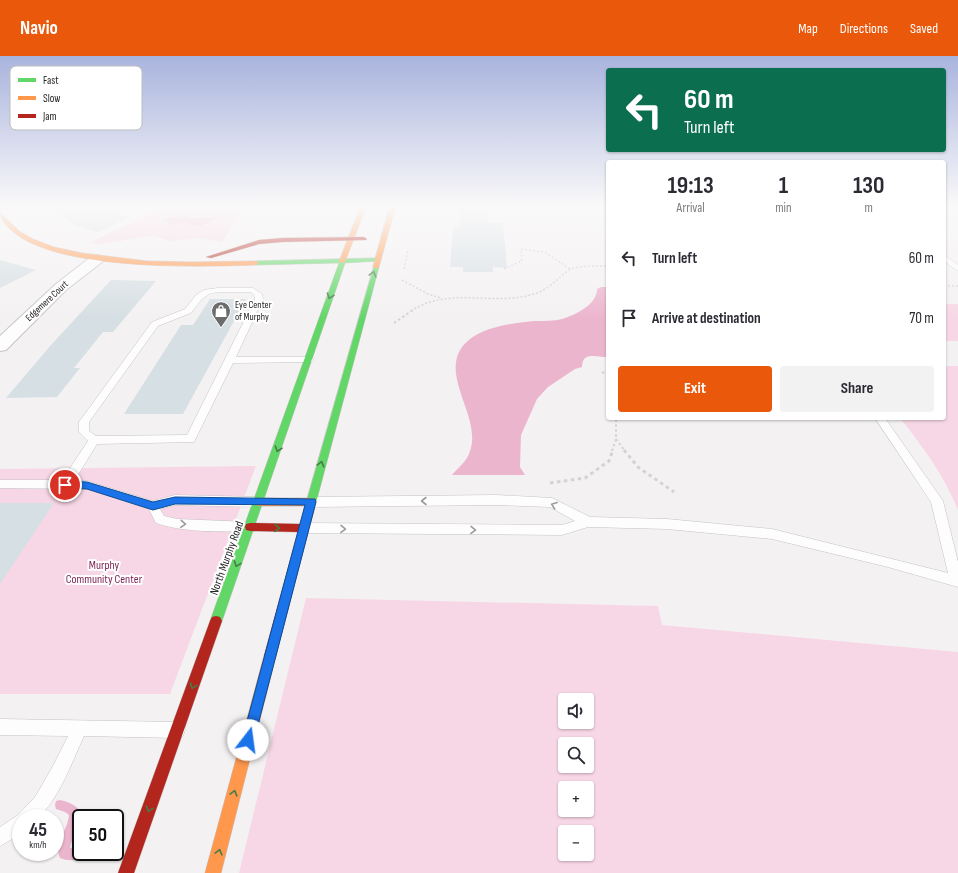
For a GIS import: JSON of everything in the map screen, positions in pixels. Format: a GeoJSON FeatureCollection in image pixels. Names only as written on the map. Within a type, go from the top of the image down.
{"type":"FeatureCollection","features":[{"type":"Feature","properties":{"kind":"main road"},"geometry":{"type":"LineString","coordinates":[[37,243],[57,250],[97,259],[170,265],[343,259],[377,260]]}},
{"type":"Feature","properties":{"kind":"main road"},"geometry":{"type":"LineString","coordinates":[[170,265],[200,259],[255,243]]}},
{"type":"Feature","properties":{"kind":"main road","name":"North Murphy Road"},"geometry":{"type":"LineString","coordinates":[[126,873],[259,502],[349,243]]}},
{"type":"Feature","properties":{"kind":"main road"},"geometry":{"type":"LineString","coordinates":[[213,873],[304,528],[382,243]]}},
{"type":"Feature","properties":{"kind":"main road"},"geometry":{"type":"LineString","coordinates":[[259,502],[311,502]]}},
{"type":"Feature","properties":{"kind":"main road"},"geometry":{"type":"LineString","coordinates":[[250,527],[304,528]]}},
{"type":"Feature","properties":{"kind":"street","name":"Edgemere Court"},"geometry":{"type":"LineString","coordinates":[[0,346],[61,287],[97,259]]}},
{"type":"Feature","properties":{"kind":"lane"},"geometry":{"type":"LineString","coordinates":[[946,259],[958,269]]}},
{"type":"Feature","properties":{"kind":"lane"},"geometry":{"type":"LineString","coordinates":[[218,290],[253,290],[258,294],[259,299],[230,360],[190,438],[94,440],[84,432],[84,422],[155,324],[188,311],[199,297],[207,292],[218,290]]}},
{"type":"Feature","properties":{"kind":"lane"},"geometry":{"type":"LineString","coordinates":[[230,360],[309,360]]}},
{"type":"Feature","properties":{"kind":"lane"},"geometry":{"type":"LineString","coordinates":[[304,528],[562,530],[588,522],[667,524],[772,534],[957,580],[937,501],[881,420]]}},
{"type":"Feature","properties":{"kind":"lane"},"geometry":{"type":"LineString","coordinates":[[65,485],[94,440]]}},
{"type":"Feature","properties":{"kind":"lane"},"geometry":{"type":"LineString","coordinates":[[0,484],[87,485],[153,506],[175,500],[259,502]]}},
{"type":"Feature","properties":{"kind":"lane"},"geometry":{"type":"LineString","coordinates":[[311,502],[497,500],[552,503],[588,522]]}},
{"type":"Feature","properties":{"kind":"lane"},"geometry":{"type":"LineString","coordinates":[[153,506],[160,520],[178,524],[250,527]]}},
{"type":"Feature","properties":{"kind":"lane"},"geometry":{"type":"LineString","coordinates":[[0,727],[178,730]]}},
{"type":"Feature","properties":{"kind":"lane"},"geometry":{"type":"LineString","coordinates":[[35,809],[41,803],[59,772],[80,728]]}},
{"type":"Feature","properties":{"kind":"lane"},"geometry":{"type":"LineString","coordinates":[[0,837],[12,831]]}},
{"type":"Feature","properties":{"kind":"path"},"geometry":{"type":"LineString","coordinates":[[504,269],[522,261],[522,249],[537,250],[552,255],[570,269]]}},
{"type":"Feature","properties":{"kind":"path"},"geometry":{"type":"LineString","coordinates":[[404,269],[408,250]]}},
{"type":"Feature","properties":{"kind":"path"},"geometry":{"type":"LineString","coordinates":[[402,280],[428,294],[443,298],[517,297],[537,293],[556,283],[570,269],[589,266],[606,266]]}},
{"type":"Feature","properties":{"kind":"path"},"geometry":{"type":"LineString","coordinates":[[946,286],[958,286]]}},
{"type":"Feature","properties":{"kind":"path"},"geometry":{"type":"LineString","coordinates":[[394,323],[421,305],[443,298]]}},
{"type":"Feature","properties":{"kind":"path"},"geometry":{"type":"LineString","coordinates":[[602,372],[606,374]]}},
{"type":"Feature","properties":{"kind":"path"},"geometry":{"type":"LineString","coordinates":[[550,483],[585,478],[609,461],[616,439],[616,420]]}},
{"type":"Feature","properties":{"kind":"path"},"geometry":{"type":"LineString","coordinates":[[616,439],[638,467],[674,492]]}},
{"type":"Feature","properties":{"kind":"green space"},"geometry":{"type":"Polygon","coordinates":[[[946,304],[958,304],[958,341],[946,341],[946,304]]]}},
{"type":"Feature","properties":{"kind":"green space"},"geometry":{"type":"Polygon","coordinates":[[[946,366],[958,366],[958,510],[940,473],[902,420],[946,420],[946,366]]]}},
{"type":"Feature","properties":{"kind":"green space","name":"Murphy Community Center"},"geometry":{"type":"Polygon","coordinates":[[[256,466],[170,694],[0,694],[0,469],[256,466]]]}},
{"type":"Feature","properties":{"kind":"green space"},"geometry":{"type":"Polygon","coordinates":[[[306,598],[658,606],[662,625],[958,652],[958,873],[239,873],[306,598]]]}},
{"type":"Feature","properties":{"kind":"shaded area"},"geometry":{"type":"Polygon","coordinates":[[[606,287],[606,357],[592,356],[585,358],[582,367],[575,369],[548,387],[537,399],[521,435],[520,467],[525,475],[452,475],[467,458],[470,451],[472,437],[470,423],[457,378],[456,364],[460,351],[470,339],[489,329],[530,321],[557,320],[573,315],[593,300],[597,289],[606,287]]]}},
{"type":"Feature","properties":{"kind":"building"},"geometry":{"type":"Polygon","coordinates":[[[452,243],[505,243],[507,268],[493,267],[493,272],[463,272],[463,267],[450,267],[452,243]]]}},
{"type":"Feature","properties":{"kind":"building"},"geometry":{"type":"Polygon","coordinates":[[[0,260],[36,270],[0,288],[0,260]]]}},
{"type":"Feature","properties":{"kind":"building"},"geometry":{"type":"Polygon","coordinates":[[[111,280],[156,281],[113,332],[103,332],[74,368],[80,368],[57,397],[6,398],[51,345],[111,280]]]}},
{"type":"Feature","properties":{"kind":"building"},"geometry":{"type":"Polygon","coordinates":[[[210,299],[246,299],[183,414],[124,414],[181,325],[193,325],[210,299]]]}},
{"type":"Feature","properties":{"kind":"building"},"geometry":{"type":"Polygon","coordinates":[[[0,503],[54,503],[0,584],[0,503]]]}},
{"type":"Feature","properties":{"kind":"waterway"},"geometry":{"type":"LineString","coordinates":[[60,805],[72,810]]}},
{"type":"Feature","properties":{"kind":"waterway"},"geometry":{"type":"LineString","coordinates":[[72,826],[64,848],[64,854],[72,854]]}},
{"type":"Feature","properties":{"kind":"traffic: fast"},"geometry":{"type":"LineString","coordinates":[[256,263],[377,260]]}},
{"type":"Feature","properties":{"kind":"traffic: fast"},"geometry":{"type":"LineString","coordinates":[[216,621],[342,262]]}},
{"type":"Feature","properties":{"kind":"traffic: fast"},"geometry":{"type":"LineString","coordinates":[[309,510],[376,267]]}},
{"type":"Feature","properties":{"kind":"traffic: slow"},"geometry":{"type":"LineString","coordinates":[[38,243],[82,255],[104,259],[147,263],[256,263]]}},
{"type":"Feature","properties":{"kind":"traffic: slow"},"geometry":{"type":"LineString","coordinates":[[342,262],[349,243]]}},
{"type":"Feature","properties":{"kind":"traffic: slow"},"geometry":{"type":"LineString","coordinates":[[376,267],[383,243]]}},
{"type":"Feature","properties":{"kind":"traffic: slow"},"geometry":{"type":"LineString","coordinates":[[259,502],[311,502]]}},
{"type":"Feature","properties":{"kind":"traffic: slow"},"geometry":{"type":"LineString","coordinates":[[213,873],[270,656]]}},
{"type":"Feature","properties":{"kind":"traffic: jam"},"geometry":{"type":"LineString","coordinates":[[209,257],[255,243]]}},
{"type":"Feature","properties":{"kind":"traffic: jam"},"geometry":{"type":"LineString","coordinates":[[270,656],[309,510]]}},
{"type":"Feature","properties":{"kind":"traffic: jam"},"geometry":{"type":"LineString","coordinates":[[250,527],[304,528]]}},
{"type":"Feature","properties":{"kind":"traffic: jam"},"geometry":{"type":"LineString","coordinates":[[126,873],[216,621]]}},
{"type":"Feature","properties":{"kind":"place","name":"Eye Center of Murphy"},"geometry":{"type":"Point","coordinates":[221,328]}},
{"type":"Feature","properties":{"kind":"route"},"geometry":{"type":"LineString","coordinates":[[65,485],[87,485],[153,506],[175,500],[311,502],[248,740]]}}]}
